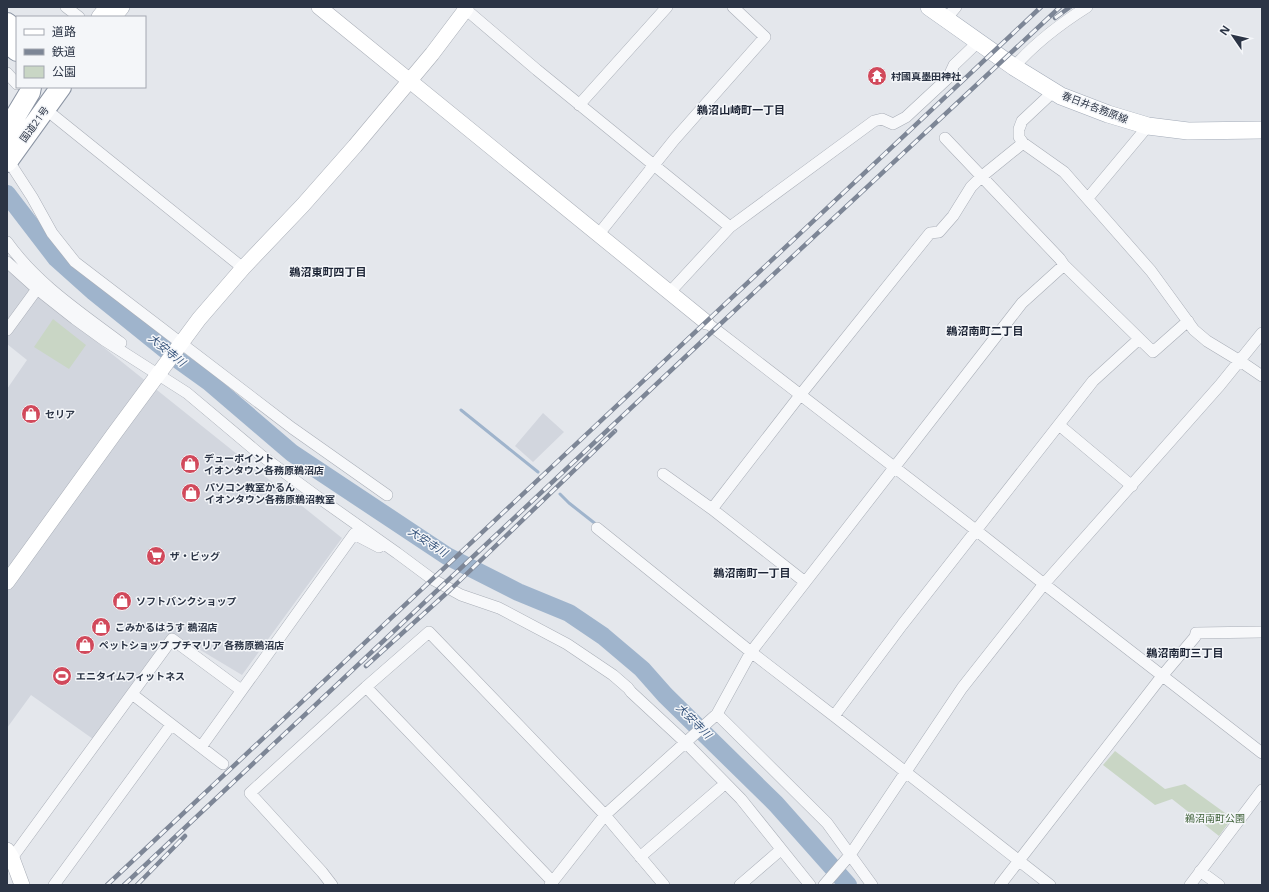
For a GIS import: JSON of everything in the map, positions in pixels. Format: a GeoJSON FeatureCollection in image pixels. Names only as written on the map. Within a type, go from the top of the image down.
{"type":"FeatureCollection","features":[{"type":"Feature","properties":{"kind":"highway"},"geometry":{"type":"LineString","coordinates":[[7,23],[16,30]]}},
{"type":"Feature","properties":{"kind":"highway"},"geometry":{"type":"LineString","coordinates":[[7,43],[16,50]]}},
{"type":"Feature","properties":{"kind":"highway"},"geometry":{"type":"LineString","coordinates":[[7,137],[9,126],[30,92],[24,88]]}},
{"type":"Feature","properties":{"kind":"highway","name":"国道21号"},"geometry":{"type":"LineString","coordinates":[[7,137],[45,88]]}},
{"type":"Feature","properties":{"kind":"highway","name":"国道21号"},"geometry":{"type":"LineString","coordinates":[[8,161],[60,88]]}},
{"type":"Feature","properties":{"kind":"main road","name":"春日井各務原線"},"geometry":{"type":"LineString","coordinates":[[929,7],[951,13],[978,42],[1014,67],[1061,96],[1108,114],[1148,126],[1188,131],[1262,130]]}},
{"type":"Feature","properties":{"kind":"street"},"geometry":{"type":"LineString","coordinates":[[66,7],[78,16]]}},
{"type":"Feature","properties":{"kind":"street"},"geometry":{"type":"LineString","coordinates":[[100,16],[106,7]]}},
{"type":"Feature","properties":{"kind":"street"},"geometry":{"type":"LineString","coordinates":[[115,16],[122,7]]}},
{"type":"Feature","properties":{"kind":"street"},"geometry":{"type":"LineString","coordinates":[[319,7],[706,322],[801,394],[894,468],[1262,753]]}},
{"type":"Feature","properties":{"kind":"street"},"geometry":{"type":"LineString","coordinates":[[579,105],[667,7]]}},
{"type":"Feature","properties":{"kind":"street"},"geometry":{"type":"LineString","coordinates":[[598,235],[674,140],[765,37],[733,7]]}},
{"type":"Feature","properties":{"kind":"street"},"geometry":{"type":"LineString","coordinates":[[1014,67],[1042,40],[1068,19],[1087,7]]}},
{"type":"Feature","properties":{"kind":"street"},"geometry":{"type":"LineString","coordinates":[[7,582],[160,372],[219,295],[337,168],[409,81],[466,8],[579,105],[730,227]]}},
{"type":"Feature","properties":{"kind":"street"},"geometry":{"type":"LineString","coordinates":[[670,292],[730,227],[874,121],[882,119],[893,124],[906,117],[948,78],[954,65],[978,42]]}},
{"type":"Feature","properties":{"kind":"street"},"geometry":{"type":"LineString","coordinates":[[7,73],[16,81]]}},
{"type":"Feature","properties":{"kind":"street"},"geometry":{"type":"LineString","coordinates":[[1054,91],[1020,124],[1019,137],[1023,143],[1064,172],[1088,198],[1151,271],[1194,330],[1207,342],[1262,376]]}},
{"type":"Feature","properties":{"kind":"street"},"geometry":{"type":"LineString","coordinates":[[54,116],[243,268]]}},
{"type":"Feature","properties":{"kind":"street"},"geometry":{"type":"LineString","coordinates":[[1088,198],[1148,126]]}},
{"type":"Feature","properties":{"kind":"street"},"geometry":{"type":"LineString","coordinates":[[945,138],[1064,265],[1153,352],[1188,321]]}},
{"type":"Feature","properties":{"kind":"street"},"geometry":{"type":"LineString","coordinates":[[712,509],[801,394],[930,233],[939,232],[953,216],[971,187],[1023,143]]}},
{"type":"Feature","properties":{"kind":"street"},"geometry":{"type":"LineString","coordinates":[[8,161],[32,197],[52,233],[75,262],[180,345],[292,428],[387,495]]}},
{"type":"Feature","properties":{"kind":"street"},"geometry":{"type":"LineString","coordinates":[[7,242],[28,268],[49,289],[136,355],[142,364]]}},
{"type":"Feature","properties":{"kind":"street"},"geometry":{"type":"LineString","coordinates":[[7,262],[37,289],[104,340],[142,364],[160,372],[268,460],[397,552],[432,579],[461,595],[499,608],[567,644],[613,675],[685,742],[741,799],[810,885]]}},
{"type":"Feature","properties":{"kind":"street"},"geometry":{"type":"LineString","coordinates":[[366,687],[552,884],[605,815],[716,714],[750,652],[1022,303],[1064,265]]}},
{"type":"Feature","properties":{"kind":"street"},"geometry":{"type":"LineString","coordinates":[[7,330],[37,289]]}},
{"type":"Feature","properties":{"kind":"street"},"geometry":{"type":"LineString","coordinates":[[824,885],[848,858],[962,688],[1044,584],[1132,486],[1262,334]]}},
{"type":"Feature","properties":{"kind":"street"},"geometry":{"type":"LineString","coordinates":[[834,716],[902,625],[1093,381],[1139,339]]}},
{"type":"Feature","properties":{"kind":"street"},"geometry":{"type":"LineString","coordinates":[[1059,425],[1132,486]]}},
{"type":"Feature","properties":{"kind":"street"},"geometry":{"type":"LineString","coordinates":[[663,474],[712,509],[805,582]]}},
{"type":"Feature","properties":{"kind":"street"},"geometry":{"type":"LineString","coordinates":[[597,528],[750,652],[1050,885]]}},
{"type":"Feature","properties":{"kind":"street"},"geometry":{"type":"LineString","coordinates":[[201,747],[354,534],[386,551],[397,552]]}},
{"type":"Feature","properties":{"kind":"street"},"geometry":{"type":"LineString","coordinates":[[332,885],[250,793],[366,687],[429,632],[605,815],[664,885]]}},
{"type":"Feature","properties":{"kind":"street"},"geometry":{"type":"LineString","coordinates":[[1000,885],[1162,676],[1195,637],[1196,633],[1262,632]]}},
{"type":"Feature","properties":{"kind":"street"},"geometry":{"type":"LineString","coordinates":[[22,885],[9,857],[172,639],[242,690]]}},
{"type":"Feature","properties":{"kind":"street"},"geometry":{"type":"LineString","coordinates":[[132,694],[223,764]]}},
{"type":"Feature","properties":{"kind":"street"},"geometry":{"type":"LineString","coordinates":[[716,714],[827,823],[848,858],[872,885]]}},
{"type":"Feature","properties":{"kind":"street"},"geometry":{"type":"LineString","coordinates":[[54,885],[171,725]]}},
{"type":"Feature","properties":{"kind":"street"},"geometry":{"type":"LineString","coordinates":[[640,857],[720,788]]}},
{"type":"Feature","properties":{"kind":"street"},"geometry":{"type":"LineString","coordinates":[[1190,885],[1262,790]]}},
{"type":"Feature","properties":{"kind":"street"},"geometry":{"type":"LineString","coordinates":[[740,885],[777,853]]}},
{"type":"Feature","properties":{"kind":"street"},"geometry":{"type":"LineString","coordinates":[[1200,871],[1218,885]]}},
{"type":"Feature","properties":{"kind":"shaded area"},"geometry":{"type":"Polygon","coordinates":[[[7,270],[342,538],[242,675],[172,633],[93,739],[31,695],[7,728],[7,389],[27,360],[7,344],[7,270]]]}},
{"type":"Feature","properties":{"kind":"shaded area"},"geometry":{"type":"Polygon","coordinates":[[[543,413],[564,432],[533,462],[515,446],[543,413]]]}},
{"type":"Feature","properties":{"kind":"green space"},"geometry":{"type":"Polygon","coordinates":[[[53,319],[86,345],[69,369],[34,347],[53,319]]]}},
{"type":"Feature","properties":{"kind":"green space","name":"鵜沼南町公園"},"geometry":{"type":"Polygon","coordinates":[[[1115,751],[1165,789],[1185,784],[1232,818],[1219,836],[1172,799],[1155,805],[1103,765],[1115,751]]]}},
{"type":"Feature","properties":{"kind":"waterway","name":"大安寺川"},"geometry":{"type":"LineString","coordinates":[[7,194],[56,258],[94,292],[177,359],[209,382],[292,453],[447,556],[518,592],[569,613],[603,636],[642,669],[665,695],[776,804],[848,885]]}},
{"type":"Feature","properties":{"kind":"waterway"},"geometry":{"type":"LineString","coordinates":[[461,410],[538,472]]}},
{"type":"Feature","properties":{"kind":"waterway"},"geometry":{"type":"LineString","coordinates":[[560,494],[597,525]]}},
{"type":"Feature","properties":{"kind":"railway"},"geometry":{"type":"LineString","coordinates":[[107,885],[1041,7]]}},
{"type":"Feature","properties":{"kind":"railway"},"geometry":{"type":"LineString","coordinates":[[124,885],[1060,7]]}},
{"type":"Feature","properties":{"kind":"railway"},"geometry":{"type":"LineString","coordinates":[[1055,18],[1070,7]]}},
{"type":"Feature","properties":{"kind":"railway"},"geometry":{"type":"LineString","coordinates":[[366,666],[450,590],[615,431]]}},
{"type":"Feature","properties":{"kind":"railway"},"geometry":{"type":"LineString","coordinates":[[137,885],[185,836]]}},
{"type":"Feature","properties":{"kind":"place","name":"村國真墨田神社"},"geometry":{"type":"Point","coordinates":[877,76]}},
{"type":"Feature","properties":{"kind":"place","name":"セリア"},"geometry":{"type":"Point","coordinates":[31,414]}},
{"type":"Feature","properties":{"kind":"place","name":"デューポイント イオンタウン各務原鵜沼店"},"geometry":{"type":"Point","coordinates":[190,464]}},
{"type":"Feature","properties":{"kind":"place","name":"パソコン教室かるん イオンタウン各務原鵜沼教室"},"geometry":{"type":"Point","coordinates":[191,493]}},
{"type":"Feature","properties":{"kind":"place","name":"ザ・ビッグ"},"geometry":{"type":"Point","coordinates":[156,556]}},
{"type":"Feature","properties":{"kind":"place","name":"ソフトバンクショップ"},"geometry":{"type":"Point","coordinates":[122,601]}},
{"type":"Feature","properties":{"kind":"place","name":"こみかるはうす 鵜沼店"},"geometry":{"type":"Point","coordinates":[101,627]}},
{"type":"Feature","properties":{"kind":"place","name":"ペットショップ プチマリア 各務原鵜沼店"},"geometry":{"type":"Point","coordinates":[85,645]}},
{"type":"Feature","properties":{"kind":"place","name":"エニタイムフィットネス"},"geometry":{"type":"Point","coordinates":[62,676]}},
{"type":"Feature","properties":{"kind":"district","name":"鵜沼山崎町一丁目"},"geometry":{"type":"Point","coordinates":[741,110]}},
{"type":"Feature","properties":{"kind":"district","name":"鵜沼東町四丁目"},"geometry":{"type":"Point","coordinates":[328,272]}},
{"type":"Feature","properties":{"kind":"district","name":"鵜沼南町二丁目"},"geometry":{"type":"Point","coordinates":[985,331]}},
{"type":"Feature","properties":{"kind":"district","name":"鵜沼南町一丁目"},"geometry":{"type":"Point","coordinates":[752,573]}},
{"type":"Feature","properties":{"kind":"district","name":"鵜沼南町三丁目"},"geometry":{"type":"Point","coordinates":[1185,653]}}]}
